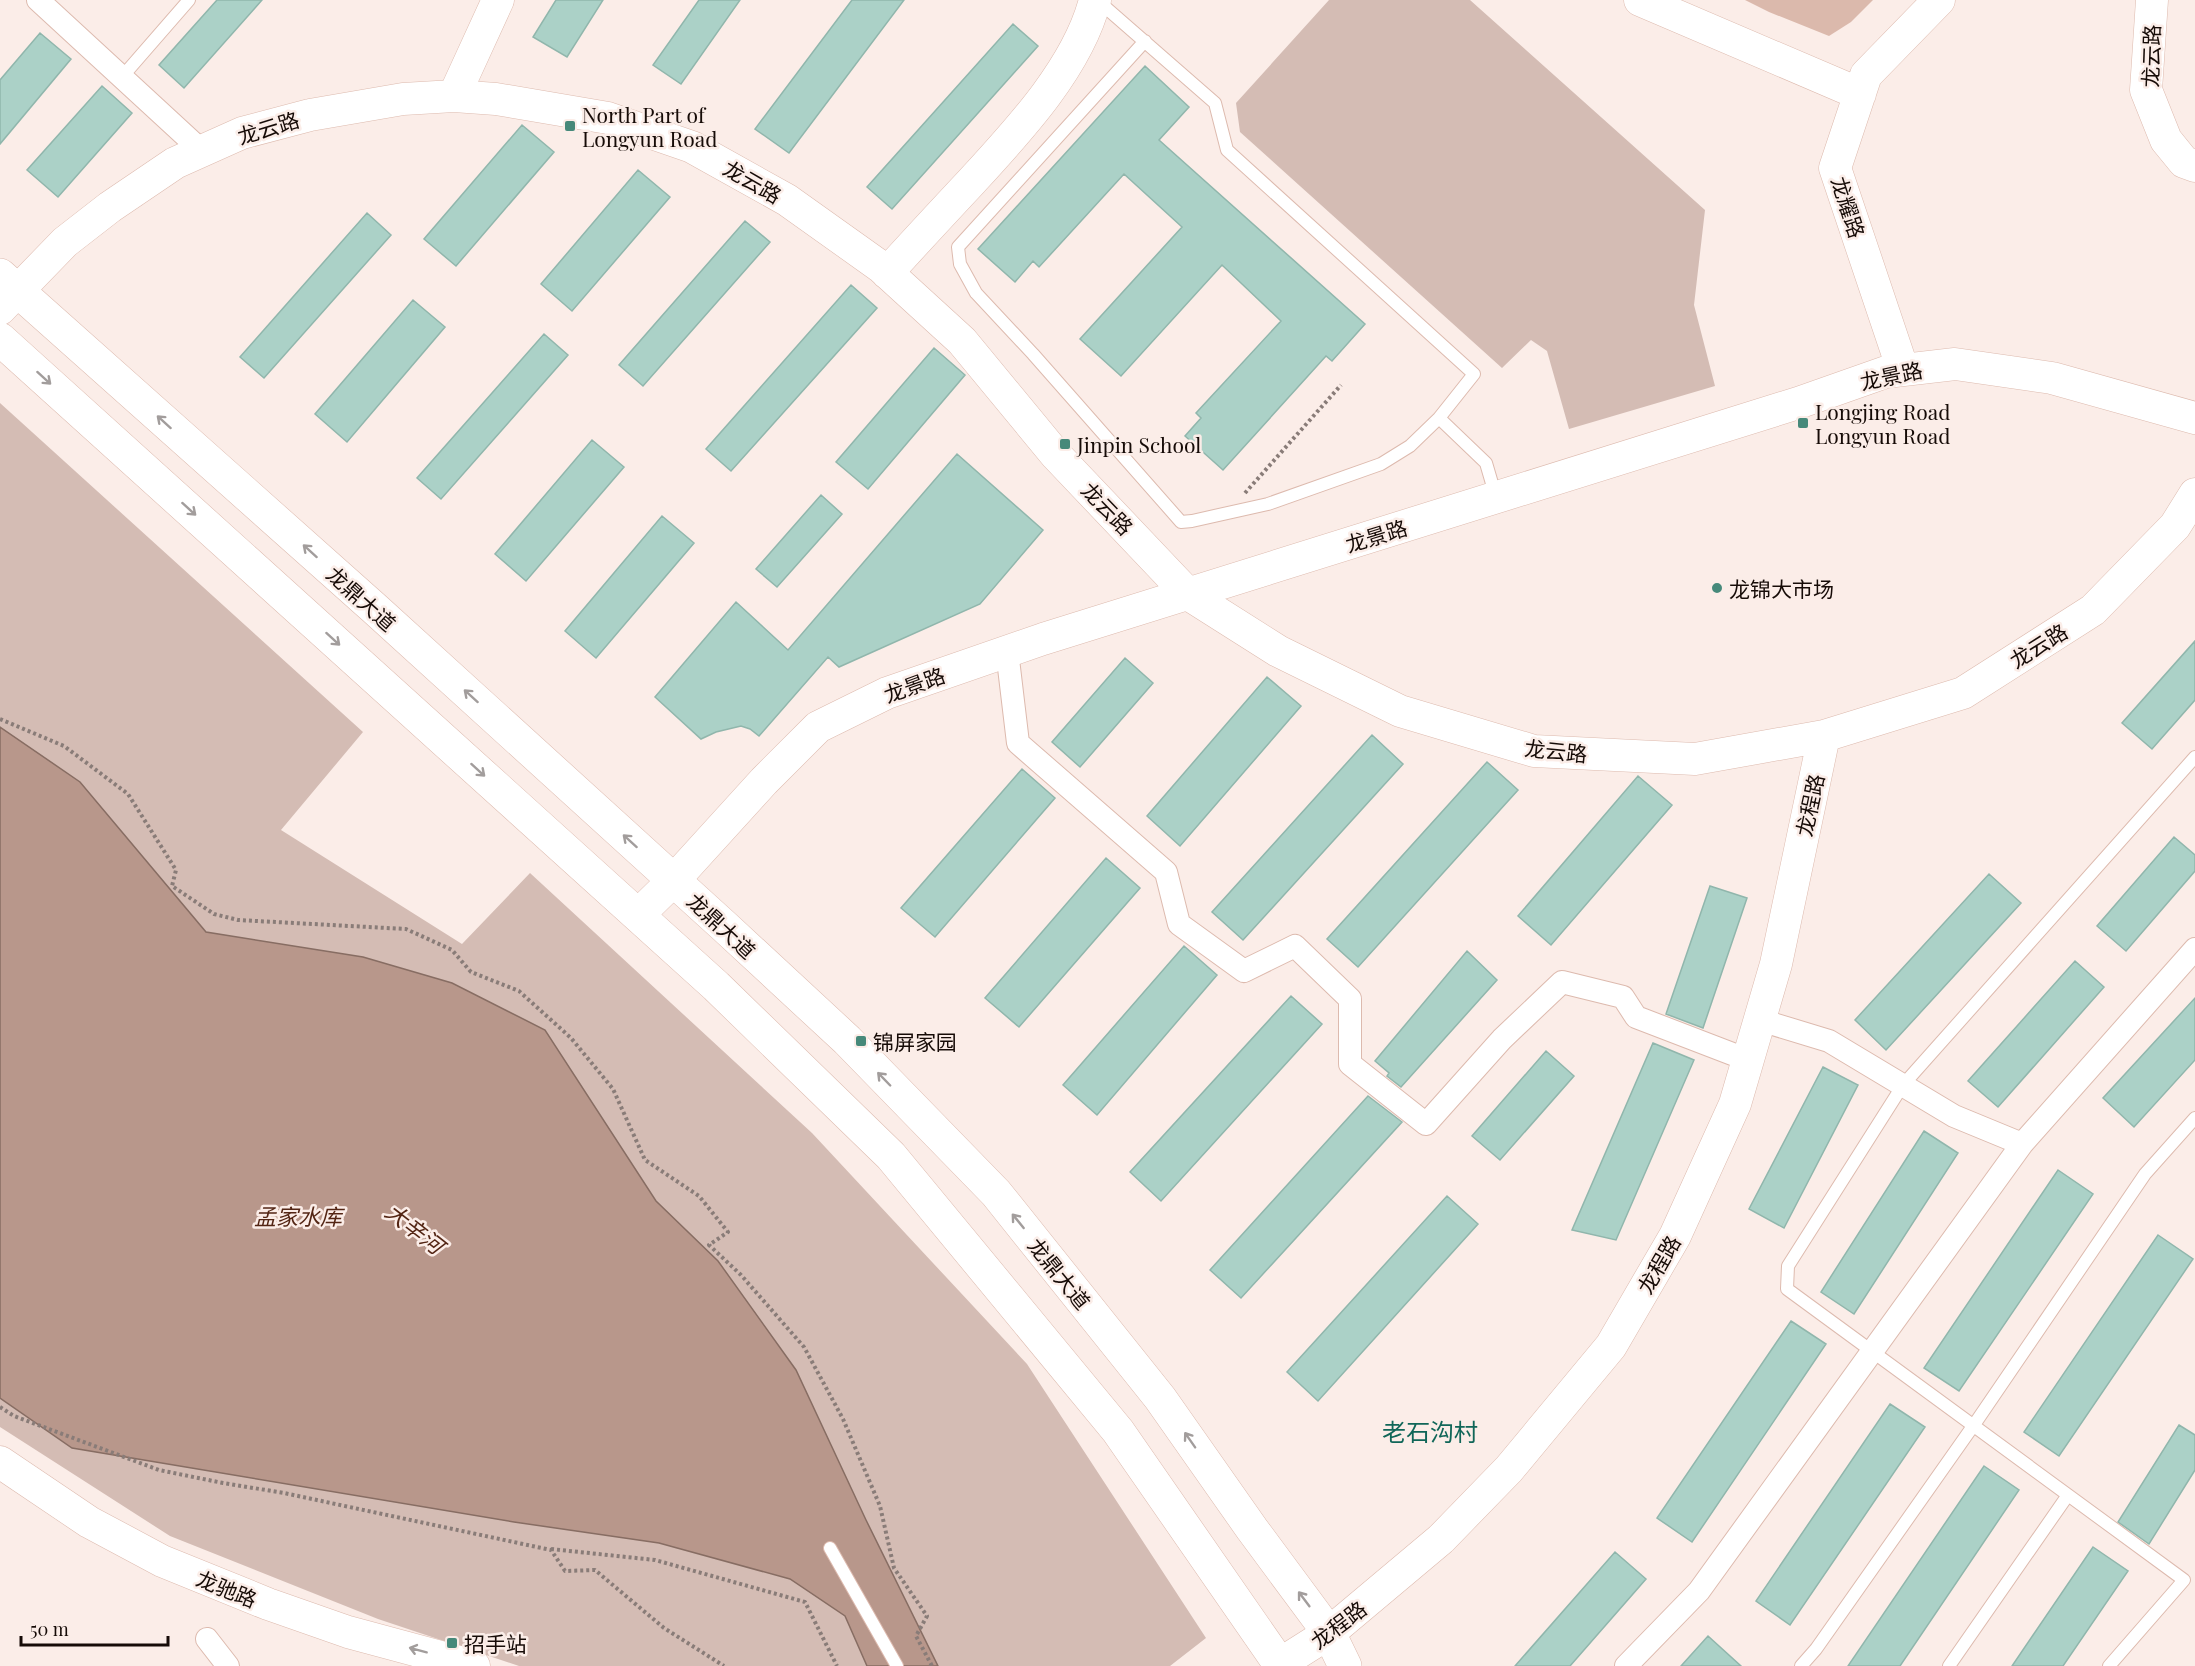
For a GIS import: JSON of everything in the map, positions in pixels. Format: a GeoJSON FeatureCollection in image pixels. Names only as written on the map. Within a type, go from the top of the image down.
{"type":"FeatureCollection","features":[{"type":"Feature","properties":{"kind":"main road","name":"龙鼎大道"},"geometry":{"type":"LineString","coordinates":[[6,291],[383,616],[674,880],[847,1041],[996,1193],[1160,1398],[1329,1633],[1345,1666]]}},
{"type":"Feature","properties":{"kind":"main road"},"geometry":{"type":"LineString","coordinates":[[0,339],[716,986],[891,1156],[1118,1431],[1281,1665]]}},
{"type":"Feature","properties":{"kind":"street"},"geometry":{"type":"LineString","coordinates":[[39,0],[202,151]]}},
{"type":"Feature","properties":{"kind":"street"},"geometry":{"type":"LineString","coordinates":[[454,96],[498,0]]}},
{"type":"Feature","properties":{"kind":"street"},"geometry":{"type":"LineString","coordinates":[[887,273],[1000,150],[1058,80],[1091,15],[1096,0]]}},
{"type":"Feature","properties":{"kind":"street"},"geometry":{"type":"LineString","coordinates":[[1640,0],[1860,94]]}},
{"type":"Feature","properties":{"kind":"street","name":"龙耀路"},"geometry":{"type":"LineString","coordinates":[[1904,370],[1835,168],[1866,75],[1939,0]]}},
{"type":"Feature","properties":{"kind":"street","name":"龙云路"},"geometry":{"type":"LineString","coordinates":[[2152,0],[2146,90],[2166,140],[2184,162],[2195,166]]}},
{"type":"Feature","properties":{"kind":"street","name":"龙云路"},"geometry":{"type":"LineString","coordinates":[[6,291],[110,207],[175,163],[242,132],[310,115],[403,99],[454,96],[496,99],[608,118],[692,147],[787,200],[887,273],[962,341],[1056,455],[1188,594],[1278,651],[1400,711],[1534,751],[1695,759],[1824,736],[1963,693],[2093,610],[2175,526],[2195,494]]}},
{"type":"Feature","properties":{"kind":"street","name":"龙景路"},"geometry":{"type":"LineString","coordinates":[[638,915],[818,727],[887,693],[1007,651],[1798,403],[1886,372],[1955,364],[2052,378],[2195,418]]}},
{"type":"Feature","properties":{"kind":"street"},"geometry":{"type":"LineString","coordinates":[[1007,651],[1018,743],[1166,873],[1179,924],[1244,971],[1295,946],[1350,999],[1350,1064],[1426,1124],[1502,1039],[1562,982],[1623,997],[1636,1017],[1748,1060]]}},
{"type":"Feature","properties":{"kind":"street","name":"龙程路"},"geometry":{"type":"LineString","coordinates":[[1281,1665],[1329,1633],[1441,1539],[1509,1469],[1611,1346],[1676,1236],[1735,1104],[1760,1020],[1776,964],[1824,736]]}},
{"type":"Feature","properties":{"kind":"street"},"geometry":{"type":"LineString","coordinates":[[1626,1666],[1699,1591],[2022,1144],[2195,949]]}},
{"type":"Feature","properties":{"kind":"street"},"geometry":{"type":"LineString","coordinates":[[1760,1020],[1829,1041],[1954,1116],[2022,1144]]}},
{"type":"Feature","properties":{"kind":"street","name":"龙驰路"},"geometry":{"type":"LineString","coordinates":[[0,1462],[89,1522],[162,1561],[259,1601],[348,1632],[474,1666]]}},
{"type":"Feature","properties":{"kind":"street","name":"龙驰路"},"geometry":{"type":"LineString","coordinates":[[0,1482],[69,1530],[142,1573],[237,1616],[396,1666]]}},
{"type":"Feature","properties":{"kind":"street"},"geometry":{"type":"LineString","coordinates":[[207,1639],[228,1666]]}},
{"type":"Feature","properties":{"kind":"lane"},"geometry":{"type":"LineString","coordinates":[[122,77],[189,0]]}},
{"type":"Feature","properties":{"kind":"lane"},"geometry":{"type":"LineString","coordinates":[[1096,0],[1144,41],[1215,103],[1227,150],[1474,374],[1439,418],[1410,446],[1381,464],[1268,504],[1181,522],[976,293],[960,264],[958,247],[1144,41]]}},
{"type":"Feature","properties":{"kind":"lane"},"geometry":{"type":"LineString","coordinates":[[1439,418],[1486,463],[1496,497]]}},
{"type":"Feature","properties":{"kind":"lane"},"geometry":{"type":"LineString","coordinates":[[2109,1666],[2184,1580],[1786,1289],[1788,1266],[1903,1085],[2195,757]]}},
{"type":"Feature","properties":{"kind":"lane"},"geometry":{"type":"LineString","coordinates":[[1801,1666],[1816,1649],[1978,1419],[2145,1174],[2195,1118]]}},
{"type":"Feature","properties":{"kind":"lane"},"geometry":{"type":"LineString","coordinates":[[1949,1666],[2068,1495]]}},
{"type":"Feature","properties":{"kind":"lane"},"geometry":{"type":"LineString","coordinates":[[830,1548],[897,1666]]}},
{"type":"Feature","properties":{"kind":"path"},"geometry":{"type":"LineString","coordinates":[[1226,513],[1341,386]]}},
{"type":"Feature","properties":{"kind":"path"},"geometry":{"type":"LineString","coordinates":[[0,719],[64,747],[128,794],[176,870],[172,886],[214,914],[238,920],[406,929],[452,950],[471,972],[519,991],[571,1038],[613,1089],[645,1160],[699,1196],[728,1232],[709,1245],[741,1275],[804,1347],[843,1419],[880,1506],[894,1568],[927,1616],[916,1636],[932,1666]]}},
{"type":"Feature","properties":{"kind":"path"},"geometry":{"type":"LineString","coordinates":[[0,1407],[14,1416],[159,1470],[284,1493],[552,1550],[565,1571],[596,1570],[664,1628],[724,1666]]}},
{"type":"Feature","properties":{"kind":"path"},"geometry":{"type":"LineString","coordinates":[[541,1548],[655,1560],[805,1602],[837,1666]]}},
{"type":"Feature","properties":{"kind":"shaded area"},"geometry":{"type":"Polygon","coordinates":[[[1329,0],[1470,0],[1705,210],[1694,305],[1715,386],[1569,429],[1547,351],[1531,340],[1502,368],[1240,132],[1236,103],[1329,0]]]}},
{"type":"Feature","properties":{"kind":"shaded area"},"geometry":{"type":"Polygon","coordinates":[[[1745,0],[1873,0],[1851,22],[1829,36],[1745,0]]]}},
{"type":"Feature","properties":{"kind":"shaded area"},"geometry":{"type":"Polygon","coordinates":[[[0,403],[363,732],[281,830],[462,944],[530,873],[812,1133],[1027,1364],[1206,1638],[1170,1666],[519,1666],[378,1619],[170,1536],[0,1427],[0,403]]]}},
{"type":"Feature","properties":{"kind":"water","name":"孟家水库"},"geometry":{"type":"Polygon","coordinates":[[[0,727],[80,782],[206,932],[363,957],[452,983],[545,1030],[656,1201],[718,1261],[796,1370],[938,1666],[867,1666],[845,1616],[790,1579],[659,1543],[514,1522],[72,1448],[0,1398],[0,727]]]}},
{"type":"Feature","properties":{"kind":"building"},"geometry":{"type":"Polygon","coordinates":[[[217,0],[262,0],[184,88],[159,65],[217,0]]]}},
{"type":"Feature","properties":{"kind":"building"},"geometry":{"type":"Polygon","coordinates":[[[556,0],[603,0],[567,57],[533,37],[556,0]]]}},
{"type":"Feature","properties":{"kind":"building"},"geometry":{"type":"Polygon","coordinates":[[[699,0],[740,0],[681,84],[653,65],[699,0]]]}},
{"type":"Feature","properties":{"kind":"building"},"geometry":{"type":"Polygon","coordinates":[[[852,0],[904,0],[789,153],[755,129],[852,0]]]}},
{"type":"Feature","properties":{"kind":"building"},"geometry":{"type":"Polygon","coordinates":[[[1013,24],[1038,46],[892,209],[867,187],[1013,24]]]}},
{"type":"Feature","properties":{"kind":"building"},"geometry":{"type":"Polygon","coordinates":[[[40,33],[71,59],[0,144],[0,80],[40,33]]]}},
{"type":"Feature","properties":{"kind":"building"},"geometry":{"type":"Polygon","coordinates":[[[1145,66],[1189,107],[1159,140],[1365,324],[1332,361],[1326,356],[1223,470],[1185,436],[1201,418],[1196,413],[1281,321],[1222,265],[1121,376],[1080,339],[1182,227],[1124,174],[1039,267],[1033,261],[1015,282],[978,249],[1145,66]]]}},
{"type":"Feature","properties":{"kind":"building"},"geometry":{"type":"Polygon","coordinates":[[[102,86],[132,113],[58,197],[27,170],[102,86]]]}},
{"type":"Feature","properties":{"kind":"building"},"geometry":{"type":"Polygon","coordinates":[[[522,125],[554,152],[456,266],[424,239],[522,125]]]}},
{"type":"Feature","properties":{"kind":"building"},"geometry":{"type":"Polygon","coordinates":[[[638,170],[670,197],[572,311],[541,284],[638,170]]]}},
{"type":"Feature","properties":{"kind":"building"},"geometry":{"type":"Polygon","coordinates":[[[367,213],[391,235],[264,378],[240,357],[367,213]]]}},
{"type":"Feature","properties":{"kind":"building"},"geometry":{"type":"Polygon","coordinates":[[[745,221],[770,242],[643,386],[619,365],[745,221]]]}},
{"type":"Feature","properties":{"kind":"building"},"geometry":{"type":"Polygon","coordinates":[[[851,285],[877,308],[731,471],[706,449],[851,285]]]}},
{"type":"Feature","properties":{"kind":"building"},"geometry":{"type":"Polygon","coordinates":[[[413,300],[445,327],[347,442],[315,414],[413,300]]]}},
{"type":"Feature","properties":{"kind":"building"},"geometry":{"type":"Polygon","coordinates":[[[544,334],[568,355],[441,499],[417,478],[544,334]]]}},
{"type":"Feature","properties":{"kind":"building"},"geometry":{"type":"Polygon","coordinates":[[[934,348],[965,375],[868,489],[836,462],[934,348]]]}},
{"type":"Feature","properties":{"kind":"building"},"geometry":{"type":"Polygon","coordinates":[[[592,440],[624,467],[526,581],[495,554],[592,440]]]}},
{"type":"Feature","properties":{"kind":"building"},"geometry":{"type":"Polygon","coordinates":[[[957,454],[1043,530],[980,604],[839,667],[828,657],[759,736],[741,726],[716,732],[701,739],[655,697],[736,602],[788,650],[957,454]]]}},
{"type":"Feature","properties":{"kind":"building"},"geometry":{"type":"Polygon","coordinates":[[[821,495],[842,514],[777,587],[756,569],[821,495]]]}},
{"type":"Feature","properties":{"kind":"building"},"geometry":{"type":"Polygon","coordinates":[[[662,516],[694,543],[596,658],[565,631],[662,516]]]}},
{"type":"Feature","properties":{"kind":"building"},"geometry":{"type":"Polygon","coordinates":[[[2195,641],[2195,700],[2152,749],[2122,723],[2195,641]]]}},
{"type":"Feature","properties":{"kind":"building"},"geometry":{"type":"Polygon","coordinates":[[[1125,658],[1153,683],[1080,767],[1052,742],[1125,658]]]}},
{"type":"Feature","properties":{"kind":"building"},"geometry":{"type":"Polygon","coordinates":[[[1267,677],[1301,706],[1180,846],[1147,816],[1267,677]]]}},
{"type":"Feature","properties":{"kind":"building"},"geometry":{"type":"Polygon","coordinates":[[[1372,735],[1403,764],[1243,940],[1212,912],[1372,735]]]}},
{"type":"Feature","properties":{"kind":"building"},"geometry":{"type":"Polygon","coordinates":[[[1487,762],[1518,790],[1358,967],[1327,939],[1487,762]]]}},
{"type":"Feature","properties":{"kind":"building"},"geometry":{"type":"Polygon","coordinates":[[[1022,769],[1055,798],[935,937],[901,908],[1022,769]]]}},
{"type":"Feature","properties":{"kind":"building"},"geometry":{"type":"Polygon","coordinates":[[[1638,776],[1672,805],[1551,945],[1518,916],[1638,776]]]}},
{"type":"Feature","properties":{"kind":"building"},"geometry":{"type":"Polygon","coordinates":[[[2174,837],[2195,855],[2195,871],[2126,951],[2097,926],[2174,837]]]}},
{"type":"Feature","properties":{"kind":"building"},"geometry":{"type":"Polygon","coordinates":[[[1106,858],[1140,888],[1019,1027],[985,998],[1106,858]]]}},
{"type":"Feature","properties":{"kind":"building"},"geometry":{"type":"Polygon","coordinates":[[[1989,874],[2021,903],[1886,1050],[1855,1020],[1989,874]]]}},
{"type":"Feature","properties":{"kind":"building"},"geometry":{"type":"Polygon","coordinates":[[[1710,886],[1747,898],[1703,1028],[1666,1014],[1710,886]]]}},
{"type":"Feature","properties":{"kind":"building"},"geometry":{"type":"Polygon","coordinates":[[[1184,946],[1217,975],[1097,1115],[1063,1085],[1184,946]]]}},
{"type":"Feature","properties":{"kind":"building"},"geometry":{"type":"Polygon","coordinates":[[[1467,951],[1497,980],[1401,1087],[1387,1076],[1389,1073],[1375,1061],[1467,951]]]}},
{"type":"Feature","properties":{"kind":"building"},"geometry":{"type":"Polygon","coordinates":[[[2075,961],[2104,987],[1998,1107],[1968,1081],[2075,961]]]}},
{"type":"Feature","properties":{"kind":"building"},"geometry":{"type":"Polygon","coordinates":[[[1291,996],[1322,1024],[1161,1201],[1130,1172],[1291,996]]]}},
{"type":"Feature","properties":{"kind":"building"},"geometry":{"type":"Polygon","coordinates":[[[2195,998],[2195,1060],[2134,1127],[2103,1098],[2195,998]]]}},
{"type":"Feature","properties":{"kind":"building"},"geometry":{"type":"Polygon","coordinates":[[[1653,1043],[1694,1060],[1616,1240],[1572,1230],[1653,1043]]]}},
{"type":"Feature","properties":{"kind":"building"},"geometry":{"type":"Polygon","coordinates":[[[1546,1051],[1574,1076],[1500,1160],[1472,1136],[1546,1051]]]}},
{"type":"Feature","properties":{"kind":"building"},"geometry":{"type":"Polygon","coordinates":[[[1823,1067],[1858,1085],[1784,1228],[1749,1209],[1823,1067]]]}},
{"type":"Feature","properties":{"kind":"building"},"geometry":{"type":"Polygon","coordinates":[[[1368,1096],[1402,1122],[1241,1298],[1210,1270],[1368,1096]]]}},
{"type":"Feature","properties":{"kind":"building"},"geometry":{"type":"Polygon","coordinates":[[[1924,1131],[1958,1153],[1854,1314],[1821,1292],[1924,1131]]]}},
{"type":"Feature","properties":{"kind":"building"},"geometry":{"type":"Polygon","coordinates":[[[2058,1170],[2093,1194],[1959,1391],[1924,1368],[2058,1170]]]}},
{"type":"Feature","properties":{"kind":"building"},"geometry":{"type":"Polygon","coordinates":[[[1447,1196],[1478,1224],[1318,1401],[1287,1372],[1447,1196]]]}},
{"type":"Feature","properties":{"kind":"building"},"geometry":{"type":"Polygon","coordinates":[[[2158,1235],[2193,1259],[2059,1456],[2024,1432],[2158,1235]]]}},
{"type":"Feature","properties":{"kind":"building"},"geometry":{"type":"Polygon","coordinates":[[[1791,1321],[1826,1344],[1692,1542],[1657,1518],[1791,1321]]]}},
{"type":"Feature","properties":{"kind":"building"},"geometry":{"type":"Polygon","coordinates":[[[1890,1404],[1925,1427],[1790,1625],[1756,1601],[1890,1404]]]}},
{"type":"Feature","properties":{"kind":"building"},"geometry":{"type":"Polygon","coordinates":[[[2179,1425],[2195,1435],[2195,1470],[2149,1544],[2118,1522],[2179,1425]]]}},
{"type":"Feature","properties":{"kind":"building"},"geometry":{"type":"Polygon","coordinates":[[[1984,1466],[2019,1490],[1900,1666],[1848,1666],[1984,1466]]]}},
{"type":"Feature","properties":{"kind":"building"},"geometry":{"type":"Polygon","coordinates":[[[2093,1547],[2128,1571],[2063,1666],[2012,1666],[2093,1547]]]}},
{"type":"Feature","properties":{"kind":"building"},"geometry":{"type":"Polygon","coordinates":[[[1615,1552],[1646,1579],[1570,1666],[1515,1666],[1615,1552]]]}},
{"type":"Feature","properties":{"kind":"building"},"geometry":{"type":"Polygon","coordinates":[[[1708,1636],[1741,1666],[1681,1666],[1708,1636]]]}},
{"type":"Feature","properties":{"kind":"place","name":"North Part of Longyun Road"},"geometry":{"type":"Point","coordinates":[570,126]}},
{"type":"Feature","properties":{"kind":"place","name":"Longjing Road Longyun Road"},"geometry":{"type":"Point","coordinates":[1803,423]}},
{"type":"Feature","properties":{"kind":"place","name":"Jinpin School"},"geometry":{"type":"Point","coordinates":[1065,444]}},
{"type":"Feature","properties":{"kind":"place","name":"龙锦大市场"},"geometry":{"type":"Point","coordinates":[1717,588]}},
{"type":"Feature","properties":{"kind":"place","name":"锦屏家园"},"geometry":{"type":"Point","coordinates":[861,1041]}},
{"type":"Feature","properties":{"kind":"place","name":"招手站"},"geometry":{"type":"Point","coordinates":[452,1643]}},
{"type":"Feature","properties":{"kind":"district","name":"老石沟村"},"geometry":{"type":"Point","coordinates":[1430,1431]}},
{"type":"Feature","properties":{"kind":"water label","name":"大辛河"},"geometry":{"type":"Point","coordinates":[415,1228]}}]}
